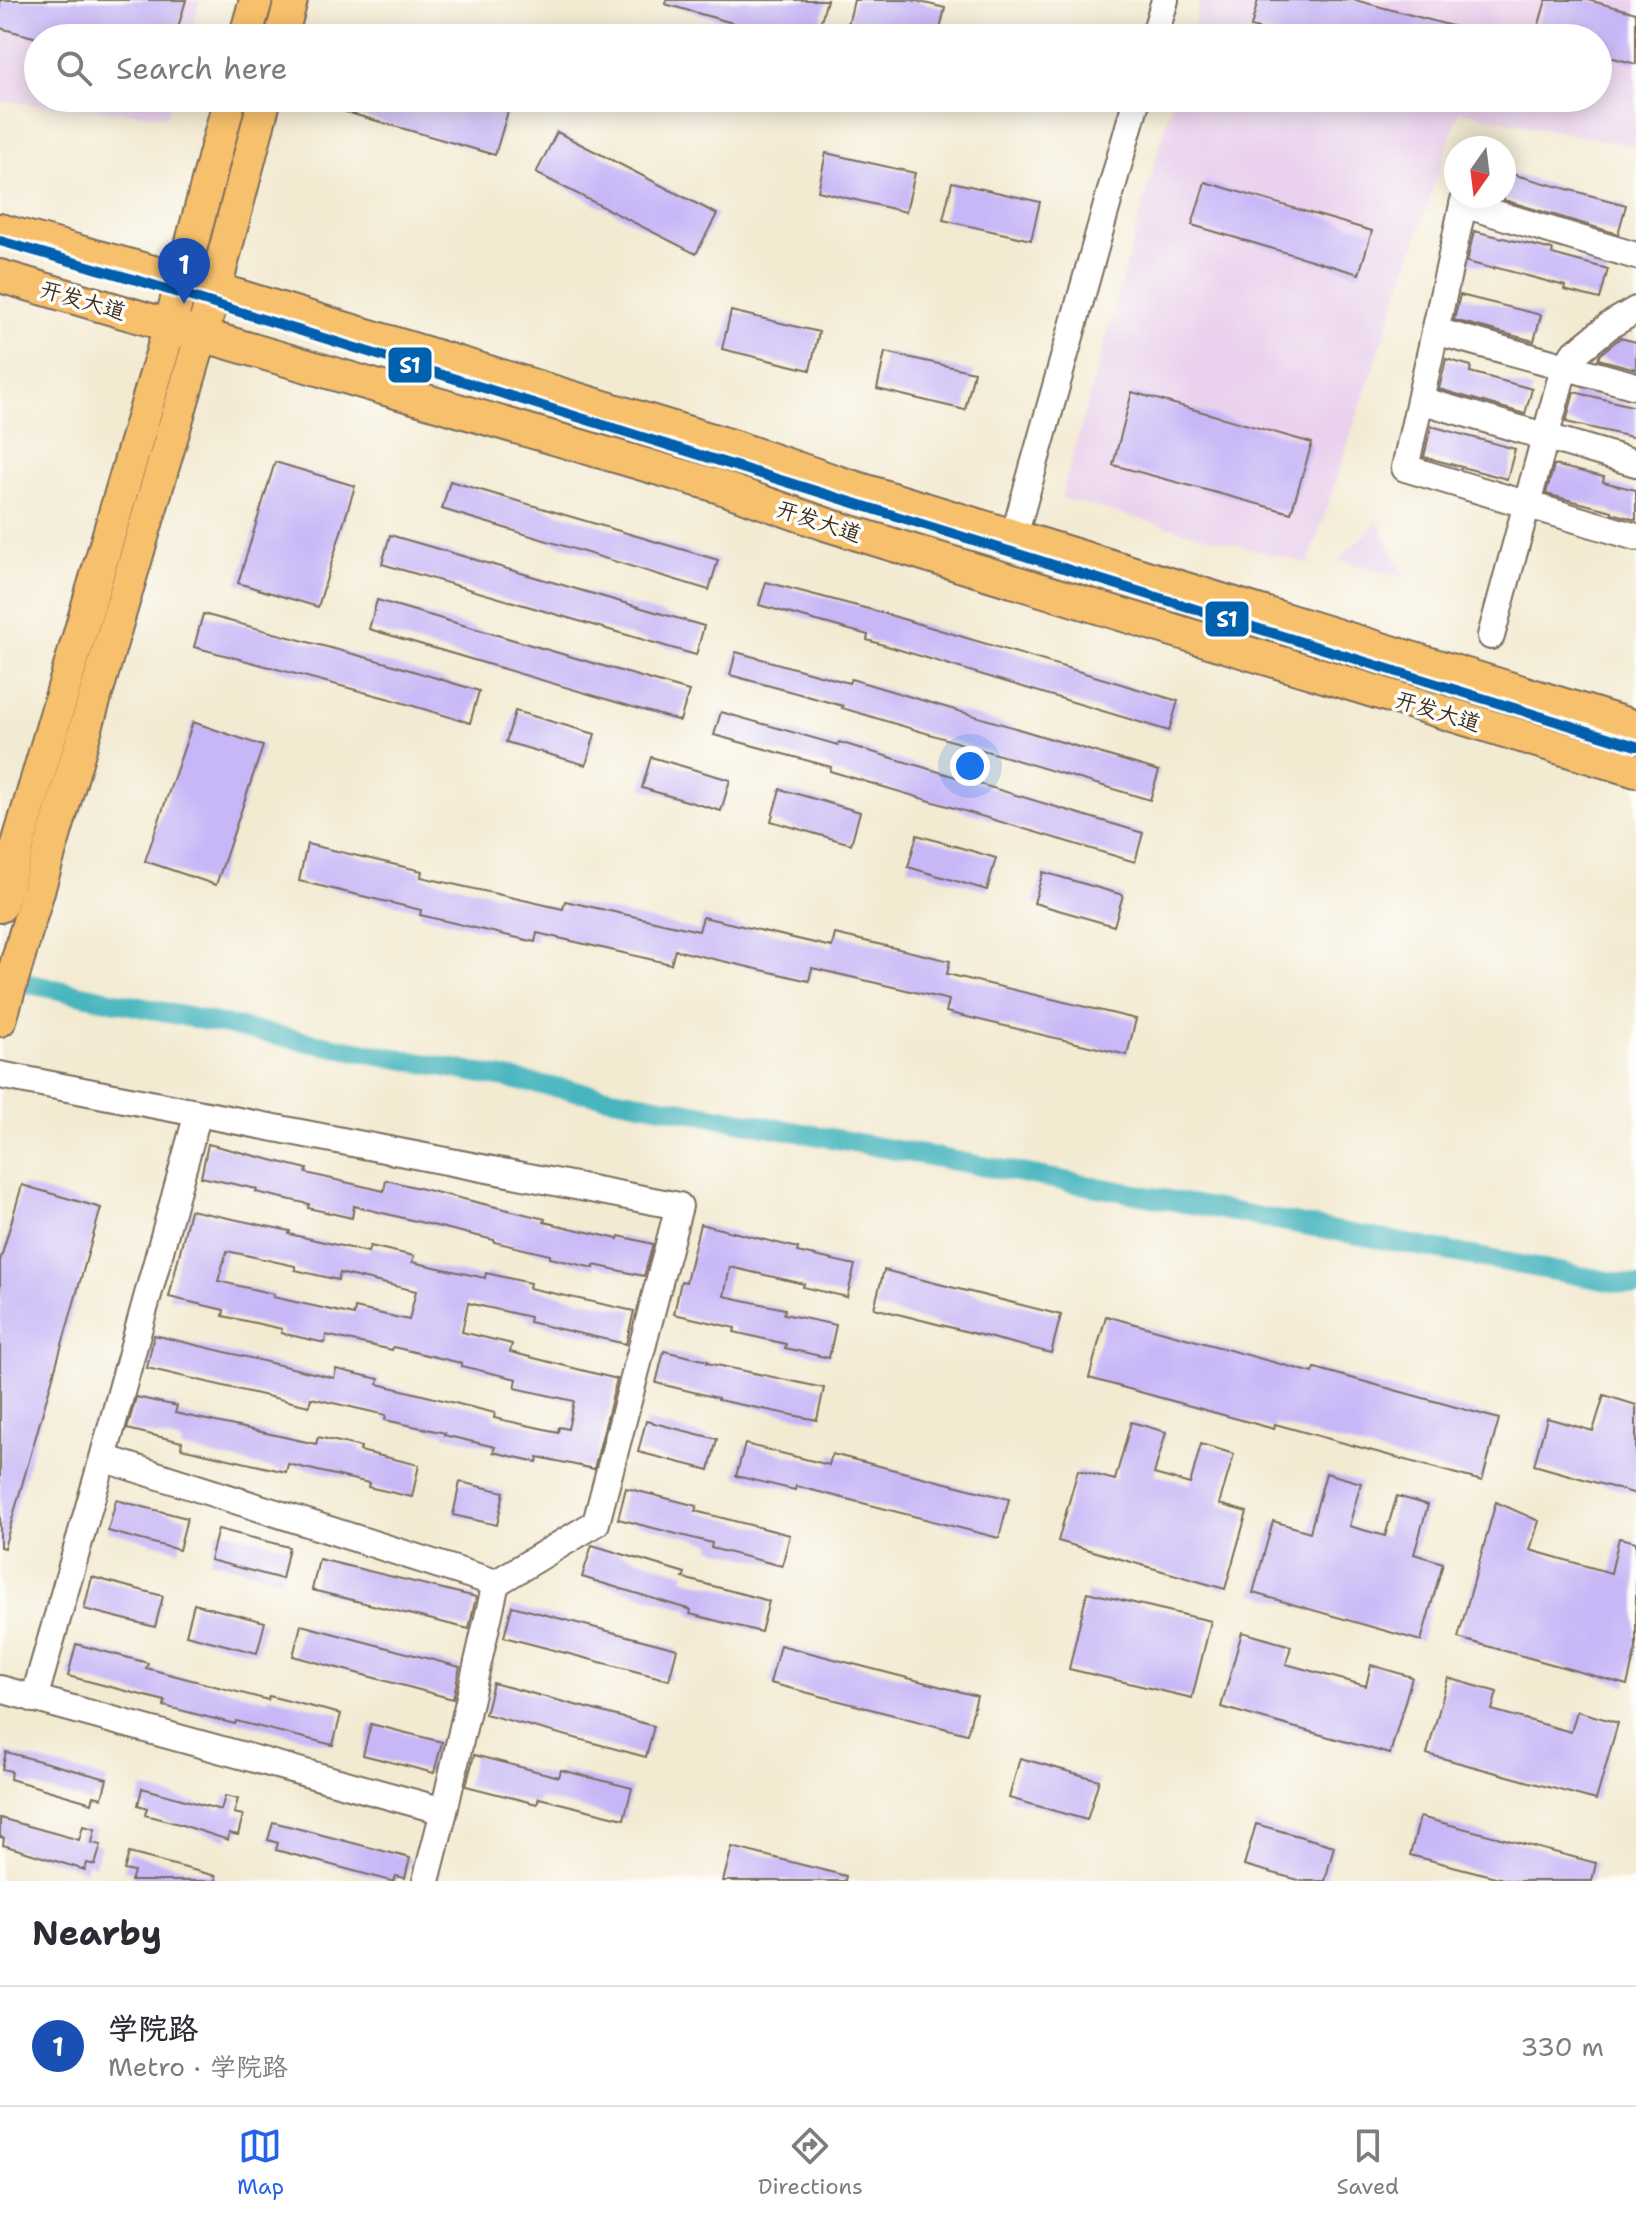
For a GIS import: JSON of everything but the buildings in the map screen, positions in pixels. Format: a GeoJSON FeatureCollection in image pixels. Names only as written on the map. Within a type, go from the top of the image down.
{"type":"FeatureCollection","features":[{"type":"Feature","properties":{"kind":"main road"},"geometry":{"type":"LineString","coordinates":[[249,24],[256,0]]}},
{"type":"Feature","properties":{"kind":"main road"},"geometry":{"type":"LineString","coordinates":[[285,24],[291,0]]}},
{"type":"Feature","properties":{"kind":"main road"},"geometry":{"type":"LineString","coordinates":[[0,906],[170,326],[226,112]]}},
{"type":"Feature","properties":{"kind":"main road"},"geometry":{"type":"LineString","coordinates":[[4,1007],[215,289],[261,112]]}},
{"type":"Feature","properties":{"kind":"main road","name":"开发大道"},"geometry":{"type":"LineString","coordinates":[[0,230],[215,289],[1636,727]]}},
{"type":"Feature","properties":{"kind":"main road","name":"开发大道"},"geometry":{"type":"LineString","coordinates":[[0,276],[714,485],[828,525],[1636,771]]}},
{"type":"Feature","properties":{"kind":"street"},"geometry":{"type":"LineString","coordinates":[[1158,24],[1165,0]]}},
{"type":"Feature","properties":{"kind":"street"},"geometry":{"type":"LineString","coordinates":[[1014,536],[1133,112]]}},
{"type":"Feature","properties":{"kind":"street"},"geometry":{"type":"LineString","coordinates":[[1462,208],[1405,468],[1636,537]]}},
{"type":"Feature","properties":{"kind":"street"},"geometry":{"type":"LineString","coordinates":[[1489,208],[1636,256]]}},
{"type":"Feature","properties":{"kind":"street"},"geometry":{"type":"LineString","coordinates":[[1491,636],[1561,379],[1573,355],[1610,325],[1636,310]]}},
{"type":"Feature","properties":{"kind":"street"},"geometry":{"type":"LineString","coordinates":[[1435,331],[1636,386]]}},
{"type":"Feature","properties":{"kind":"street"},"geometry":{"type":"LineString","coordinates":[[1420,400],[1636,463]]}},
{"type":"Feature","properties":{"kind":"street"},"geometry":{"type":"LineString","coordinates":[[0,1075],[679,1206],[596,1523],[496,1583],[426,1881]]}},
{"type":"Feature","properties":{"kind":"street"},"geometry":{"type":"LineString","coordinates":[[34,1699],[198,1113]]}},
{"type":"Feature","properties":{"kind":"street"},"geometry":{"type":"LineString","coordinates":[[103,1458],[496,1583]]}},
{"type":"Feature","properties":{"kind":"street"},"geometry":{"type":"LineString","coordinates":[[0,1689],[444,1811]]}},
{"type":"Feature","properties":{"kind":"shaded area"},"geometry":{"type":"Polygon","coordinates":[[[0,0],[200,0],[193,24],[24,24],[24,103],[0,101],[0,0]]]}},
{"type":"Feature","properties":{"kind":"shaded area"},"geometry":{"type":"Polygon","coordinates":[[[1201,0],[1636,0],[1636,147],[1464,112],[1612,112],[1612,24],[1194,24],[1201,0]]]}},
{"type":"Feature","properties":{"kind":"shaded area"},"geometry":{"type":"Polygon","coordinates":[[[122,112],[168,112],[167,116],[122,112]]]}},
{"type":"Feature","properties":{"kind":"shaded area"},"geometry":{"type":"Polygon","coordinates":[[[1169,112],[1459,112],[1451,136],[1444,136],[1444,156],[1308,564],[1061,498],[1169,112]]]}},
{"type":"Feature","properties":{"kind":"shaded area"},"geometry":{"type":"Polygon","coordinates":[[[1378,522],[1405,578],[1338,560],[1378,522]]]}},
{"type":"Feature","properties":{"kind":"waterway"},"geometry":{"type":"LineString","coordinates":[[1,978],[308,1042],[1636,1286]]}},
{"type":"Feature","properties":{"kind":"transit line","name":"S1"},"geometry":{"type":"LineString","coordinates":[[0,241],[140,281],[1636,746]]}},
{"type":"Feature","properties":{"kind":"place","name":"学院路"},"geometry":{"type":"Point","coordinates":[184,304]}}]}
